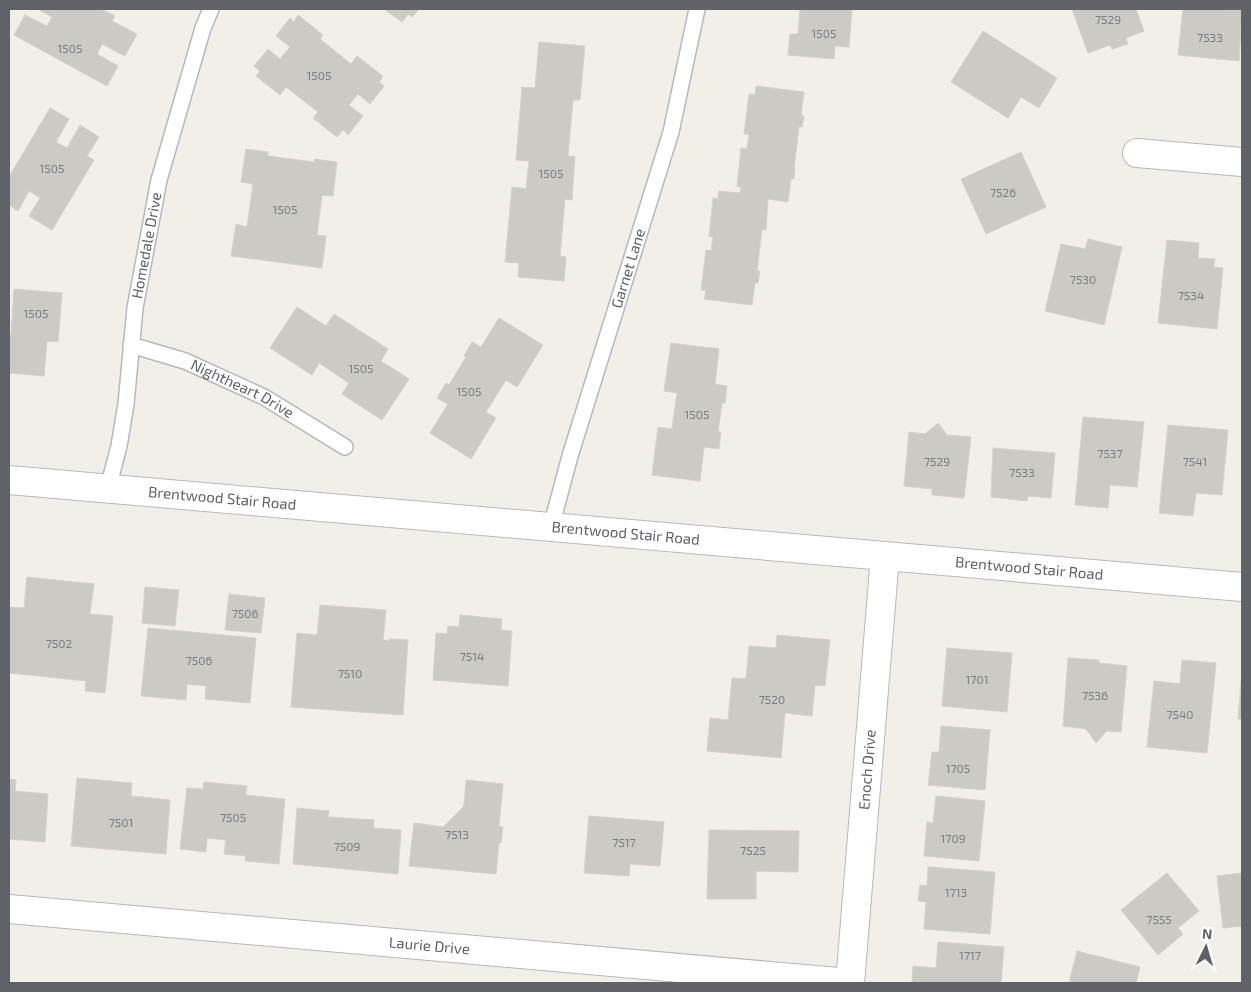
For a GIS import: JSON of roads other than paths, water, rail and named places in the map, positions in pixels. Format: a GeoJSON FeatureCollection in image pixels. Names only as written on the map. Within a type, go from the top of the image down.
{"type":"FeatureCollection","features":[{"type":"Feature","properties":{"kind":"street"},"geometry":{"type":"LineString","coordinates":[[1137,152],[1242,162]]}},
{"type":"Feature","properties":{"kind":"street","name":"Brentwood Stair Road"},"geometry":{"type":"LineString","coordinates":[[9,480],[1242,587]]}},
{"type":"Feature","properties":{"kind":"street","name":"Enoch Drive"},"geometry":{"type":"LineString","coordinates":[[850,983],[886,556]]}},
{"type":"Feature","properties":{"kind":"street","name":"Laurie Drive"},"geometry":{"type":"LineString","coordinates":[[9,909],[850,983]]}},
{"type":"Feature","properties":{"kind":"lane","name":"Homedale Drive"},"geometry":{"type":"LineString","coordinates":[[108,488],[119,446],[126,404],[135,308],[159,180],[203,28],[211,9]]}},
{"type":"Feature","properties":{"kind":"lane","name":"Garnet Lane"},"geometry":{"type":"LineString","coordinates":[[551,527],[570,456],[671,132],[697,9]]}},
{"type":"Feature","properties":{"kind":"lane","name":"Nightheart Drive"},"geometry":{"type":"LineString","coordinates":[[132,345],[184,361],[264,396],[345,447]]}}]}
